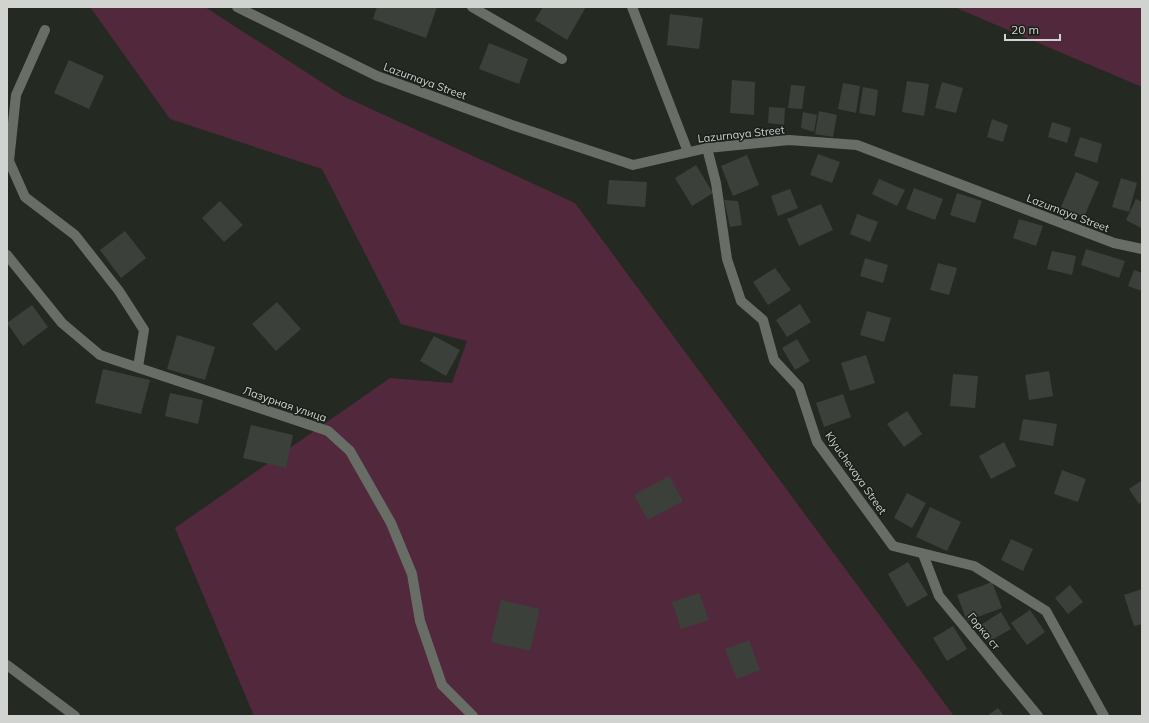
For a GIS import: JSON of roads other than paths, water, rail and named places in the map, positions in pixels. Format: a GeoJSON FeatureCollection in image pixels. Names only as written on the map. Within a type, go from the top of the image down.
{"type":"FeatureCollection","features":[{"type":"Feature","properties":{"kind":"street","name":"Lazurnaya Street"},"geometry":{"type":"LineString","coordinates":[[237,7],[377,76],[512,125],[633,165],[707,148],[789,140],[857,145],[1114,243],[1142,249]]}},
{"type":"Feature","properties":{"kind":"street"},"geometry":{"type":"LineString","coordinates":[[472,7],[562,59]]}},
{"type":"Feature","properties":{"kind":"street"},"geometry":{"type":"LineString","coordinates":[[632,7],[688,152]]}},
{"type":"Feature","properties":{"kind":"street"},"geometry":{"type":"LineString","coordinates":[[45,30],[16,95],[9,161],[26,197],[75,235],[119,291],[144,330],[138,368]]}},
{"type":"Feature","properties":{"kind":"street","name":"Klyuchevaya Street"},"geometry":{"type":"LineString","coordinates":[[707,148],[716,183],[727,260],[741,301],[763,320],[774,360],[799,387],[817,442],[893,546],[974,566],[1046,610],[1104,716]]}},
{"type":"Feature","properties":{"kind":"street","name":"Лазурная улица"},"geometry":{"type":"LineString","coordinates":[[7,255],[62,323],[100,355],[328,431],[350,451],[391,522],[412,574],[420,621],[442,685],[473,716]]}},
{"type":"Feature","properties":{"kind":"street","name":"Горка ст"},"geometry":{"type":"LineString","coordinates":[[923,554],[940,596],[1038,716]]}},
{"type":"Feature","properties":{"kind":"street"},"geometry":{"type":"LineString","coordinates":[[7,665],[75,716]]}}]}
